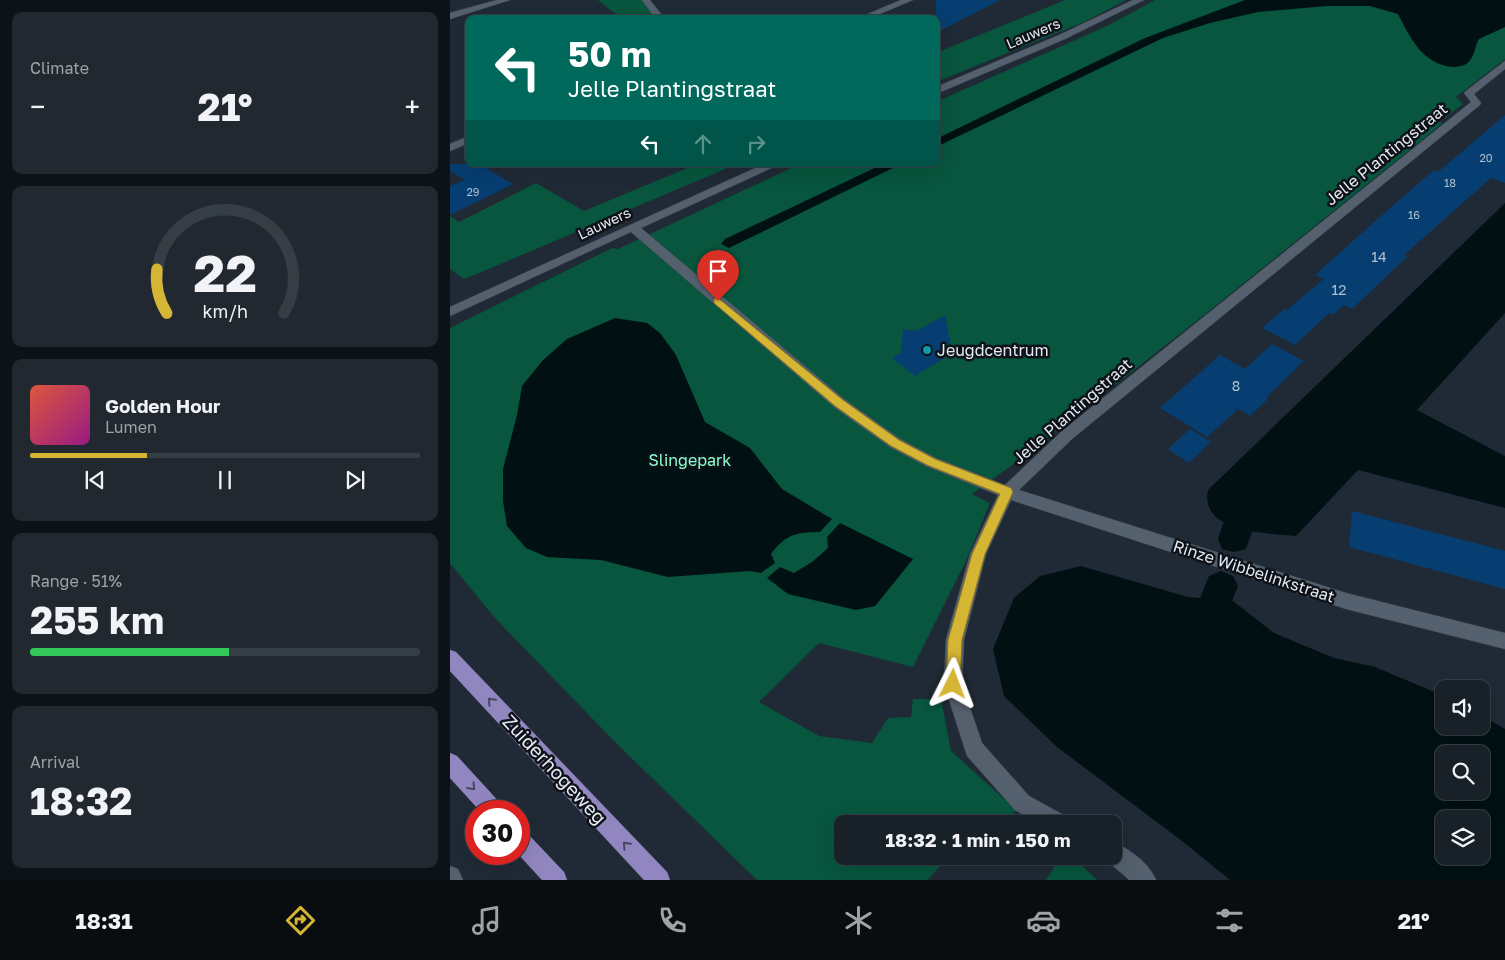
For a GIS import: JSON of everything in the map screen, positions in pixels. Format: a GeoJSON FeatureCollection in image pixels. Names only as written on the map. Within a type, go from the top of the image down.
{"type":"FeatureCollection","features":[{"type":"Feature","properties":{"kind":"main road","name":"Zuiderhogeweg"},"geometry":{"type":"LineString","coordinates":[[450,658],[660,880]]}},
{"type":"Feature","properties":{"kind":"main road"},"geometry":{"type":"LineString","coordinates":[[450,763],[484,800]]}},
{"type":"Feature","properties":{"kind":"main road"},"geometry":{"type":"LineString","coordinates":[[530,851],[556,880]]}},
{"type":"Feature","properties":{"kind":"street"},"geometry":{"type":"LineString","coordinates":[[646,0],[658,15]]}},
{"type":"Feature","properties":{"kind":"street"},"geometry":{"type":"LineString","coordinates":[[870,15],[909,0]]}},
{"type":"Feature","properties":{"kind":"street","name":"Lauwers"},"geometry":{"type":"LineString","coordinates":[[940,89],[1071,33],[1140,0]]}},
{"type":"Feature","properties":{"kind":"street"},"geometry":{"type":"LineString","coordinates":[[450,16],[501,1]]}},
{"type":"Feature","properties":{"kind":"street","name":"Jelle Plantingstraat"},"geometry":{"type":"LineString","coordinates":[[1007,492],[1067,435],[1476,104],[1469,93],[1505,64]]}},
{"type":"Feature","properties":{"kind":"street"},"geometry":{"type":"LineString","coordinates":[[450,148],[465,141]]}},
{"type":"Feature","properties":{"kind":"street","name":"Lauwers"},"geometry":{"type":"LineString","coordinates":[[450,312],[764,167]]}},
{"type":"Feature","properties":{"kind":"street"},"geometry":{"type":"LineString","coordinates":[[632,227],[832,397],[887,437],[931,462],[1007,492],[978,554],[955,640],[953,684],[974,750],[1022,803],[1044,815]]}},
{"type":"Feature","properties":{"kind":"street","name":"Rinze Wibbelinkstraat"},"geometry":{"type":"LineString","coordinates":[[1007,492],[1346,601],[1505,641]]}},
{"type":"Feature","properties":{"kind":"street"},"geometry":{"type":"LineString","coordinates":[[1122,858],[1145,880]]}},
{"type":"Feature","properties":{"kind":"green space"},"geometry":{"type":"Polygon","coordinates":[[[598,0],[642,0],[655,15],[618,15],[598,0]]]}},
{"type":"Feature","properties":{"kind":"green space"},"geometry":{"type":"Polygon","coordinates":[[[1065,0],[1126,0],[1084,22],[940,80],[940,51],[1065,0]]]}},
{"type":"Feature","properties":{"kind":"green space","name":"Slingepark"},"geometry":{"type":"Polygon","coordinates":[[[1155,0],[1505,0],[1505,59],[1456,97],[1463,104],[1445,118],[1441,116],[1436,119],[1442,124],[1194,323],[1015,463],[972,494],[990,503],[966,561],[913,667],[819,643],[759,702],[819,736],[872,743],[888,718],[911,717],[913,699],[941,699],[951,751],[1016,810],[1012,815],[834,815],[834,865],[940,865],[928,880],[757,880],[616,743],[494,617],[450,563],[450,328],[612,248],[618,249],[794,167],[940,167],[940,100],[1109,25],[1155,0]],[[913,559],[854,609],[875,606],[913,559]]]}},
{"type":"Feature","properties":{"kind":"green space"},"geometry":{"type":"Polygon","coordinates":[[[690,167],[730,167],[464,279],[450,269],[450,216],[459,222],[536,183],[584,211],[690,167]]]}},
{"type":"Feature","properties":{"kind":"green space"},"geometry":{"type":"Polygon","coordinates":[[[1055,865],[1081,865],[1097,880],[1046,880],[1055,865]]]}},
{"type":"Feature","properties":{"kind":"shaded area"},"geometry":{"type":"Polygon","coordinates":[[[1245,0],[1505,0],[1505,27],[1479,39],[1469,62],[1460,66],[1452,67],[1433,61],[1413,41],[1398,14],[1370,6],[1327,6],[1258,12],[1210,23],[1163,38],[940,145],[940,137],[1145,38],[1245,0]]]}},
{"type":"Feature","properties":{"kind":"shaded area"},"geometry":{"type":"Polygon","coordinates":[[[877,167],[895,167],[729,248],[721,244],[725,239],[877,167]]]}},
{"type":"Feature","properties":{"kind":"shaded area"},"geometry":{"type":"Polygon","coordinates":[[[1505,203],[1505,313],[1417,410],[1505,456],[1505,508],[1358,470],[1296,536],[1269,534],[1238,528],[1225,523],[1214,515],[1208,504],[1208,490],[1505,203]]]}},
{"type":"Feature","properties":{"kind":"shaded area"},"geometry":{"type":"Polygon","coordinates":[[[615,318],[647,323],[660,333],[676,355],[705,422],[750,448],[782,489],[832,519],[820,532],[798,534],[787,538],[771,554],[775,563],[761,573],[750,571],[668,577],[601,560],[547,557],[526,548],[507,526],[503,501],[503,469],[517,415],[522,386],[543,360],[567,339],[615,318]]]}},
{"type":"Feature","properties":{"kind":"shaded area"},"geometry":{"type":"Polygon","coordinates":[[[840,523],[913,559],[875,606],[856,610],[788,594],[767,578],[780,567],[794,573],[812,562],[828,548],[827,537],[840,523]]]}},
{"type":"Feature","properties":{"kind":"shaded area"},"geometry":{"type":"Polygon","coordinates":[[[1081,566],[1188,597],[1233,601],[1274,633],[1334,658],[1375,667],[1435,692],[1435,735],[1490,735],[1490,720],[1505,729],[1505,880],[1230,880],[1182,841],[1057,747],[1004,696],[993,649],[1014,598],[1040,576],[1081,566]]]}},
{"type":"Feature","properties":{"kind":"building"},"geometry":{"type":"Polygon","coordinates":[[[936,0],[1000,0],[940,31],[940,15],[936,15],[936,0]]]}},
{"type":"Feature","properties":{"kind":"building"},"geometry":{"type":"Polygon","coordinates":[[[1505,115],[1505,183],[1491,178],[1404,255],[1407,257],[1352,309],[1344,305],[1333,315],[1329,313],[1295,345],[1262,328],[1324,279],[1315,275],[1390,208],[1434,170],[1438,172],[1505,115]]]}},
{"type":"Feature","properties":{"kind":"building"},"geometry":{"type":"Polygon","coordinates":[[[450,164],[465,164],[465,167],[484,167],[513,184],[450,215],[450,186],[465,180],[450,171],[450,164]]]}},
{"type":"Feature","properties":{"kind":"building","name":"Jeugdcentrum"},"geometry":{"type":"Polygon","coordinates":[[[945,315],[952,353],[915,376],[892,358],[901,353],[903,329],[917,331],[945,315]]]}},
{"type":"Feature","properties":{"kind":"building"},"geometry":{"type":"Polygon","coordinates":[[[1272,344],[1304,361],[1250,416],[1238,409],[1207,437],[1160,408],[1220,355],[1245,369],[1272,344]]]}},
{"type":"Feature","properties":{"kind":"building"},"geometry":{"type":"Polygon","coordinates":[[[1190,429],[1211,442],[1189,463],[1168,449],[1190,429]]]}},
{"type":"Feature","properties":{"kind":"building"},"geometry":{"type":"Polygon","coordinates":[[[1352,511],[1505,551],[1505,589],[1349,547],[1352,511]]]}},
{"type":"Feature","properties":{"kind":"waterway"},"geometry":{"type":"LineString","coordinates":[[1234,539],[1237,527],[1264,495]]}},
{"type":"Feature","properties":{"kind":"waterway"},"geometry":{"type":"LineString","coordinates":[[1216,601],[1221,586]]}},
{"type":"Feature","properties":{"kind":"place","name":"Jeugdcentrum"},"geometry":{"type":"Point","coordinates":[927,350]}},
{"type":"Feature","properties":{"kind":"route"},"geometry":{"type":"LineString","coordinates":[[718,301],[839,403],[895,443],[931,462],[1007,492],[978,554],[955,640],[953,684]]}}]}
